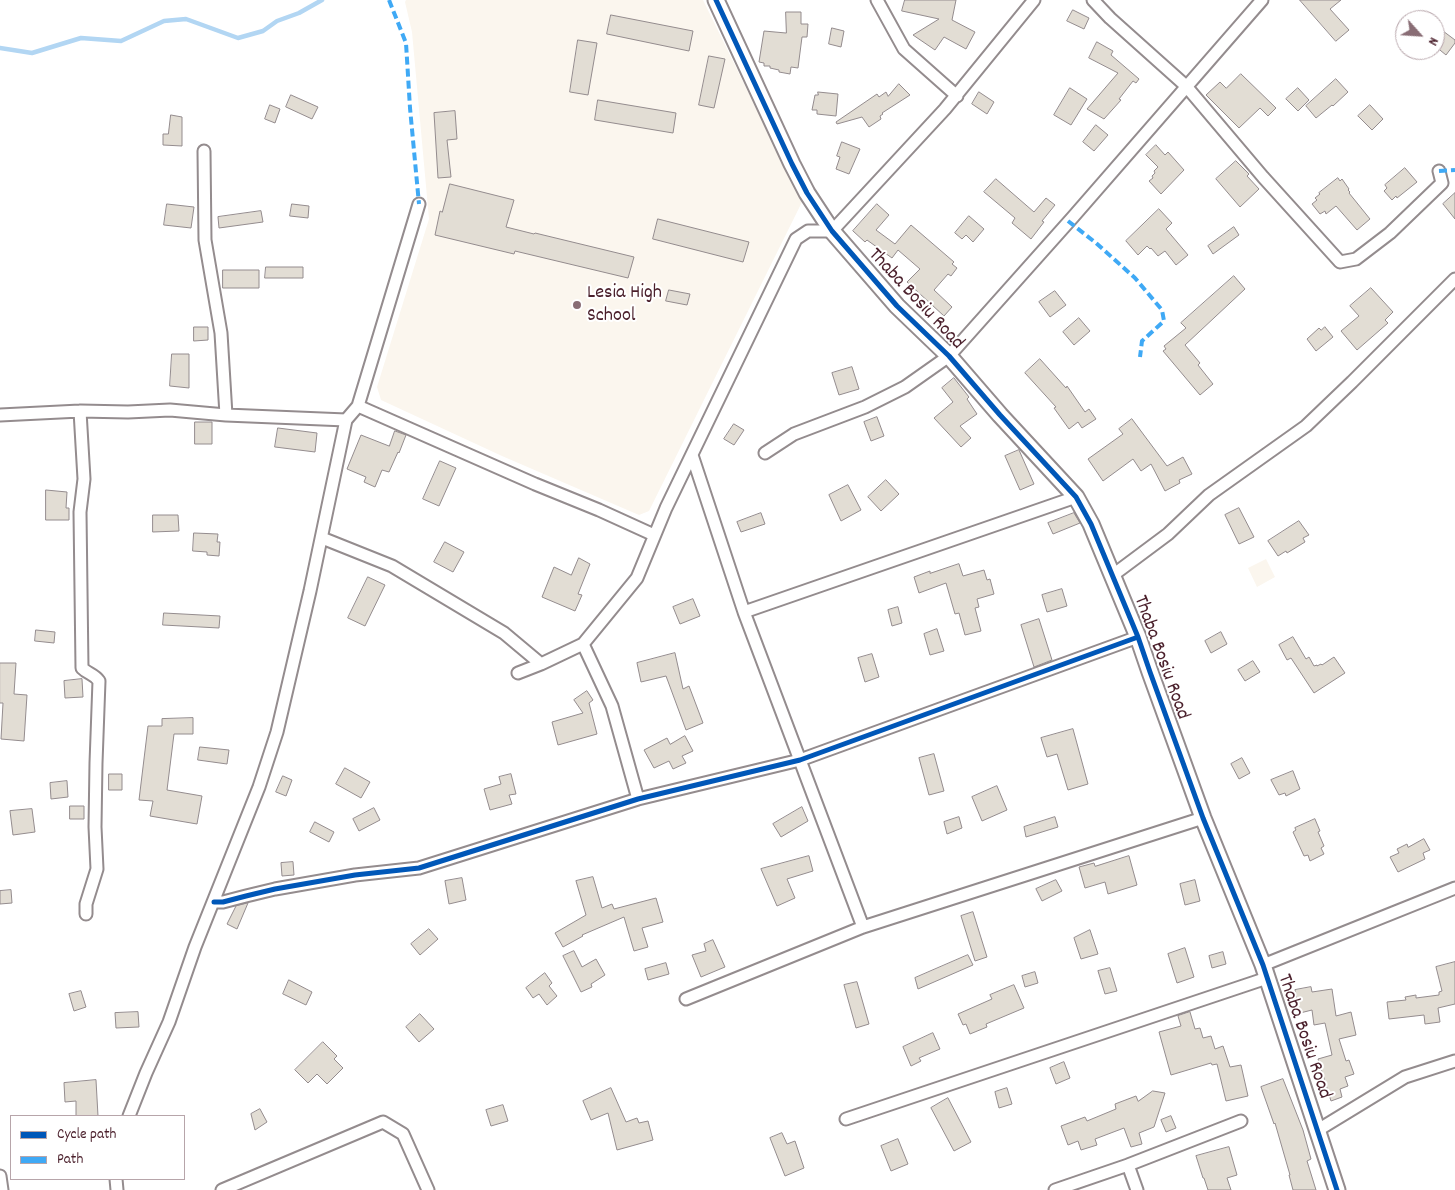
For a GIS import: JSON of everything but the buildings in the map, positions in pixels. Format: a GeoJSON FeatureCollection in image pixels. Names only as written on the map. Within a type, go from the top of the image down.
{"type":"FeatureCollection","features":[{"type":"Feature","properties":{"kind":"street","name":"Thaba Bosiu Road"},"geometry":{"type":"LineString","coordinates":[[716,0],[792,164],[807,193],[832,231],[897,306],[949,356],[1000,415],[1076,497],[1091,524],[1138,637],[1203,818],[1265,972],[1337,1190]]}},
{"type":"Feature","properties":{"kind":"street"},"geometry":{"type":"LineString","coordinates":[[877,0],[904,48],[957,96]]}},
{"type":"Feature","properties":{"kind":"street"},"geometry":{"type":"LineString","coordinates":[[518,673],[583,644],[637,578],[654,535],[796,239],[808,231],[832,231],[957,96],[1034,0]]}},
{"type":"Feature","properties":{"kind":"street"},"geometry":{"type":"LineString","coordinates":[[1093,0],[1110,18],[1186,86],[1263,177],[1340,262],[1356,259],[1390,233],[1442,183],[1439,171]]}},
{"type":"Feature","properties":{"kind":"street"},"geometry":{"type":"LineString","coordinates":[[765,453],[794,434],[865,407],[905,387],[949,356],[1262,0]]}},
{"type":"Feature","properties":{"kind":"street"},"geometry":{"type":"LineString","coordinates":[[204,151],[206,240],[221,333],[226,415]]}},
{"type":"Feature","properties":{"kind":"street"},"geometry":{"type":"LineString","coordinates":[[129,1115],[169,1022],[195,947],[259,787],[277,732],[322,538],[346,420],[358,406],[420,204]]}},
{"type":"Feature","properties":{"kind":"street"},"geometry":{"type":"LineString","coordinates":[[1113,575],[1168,534],[1209,495],[1306,426],[1455,279]]}},
{"type":"Feature","properties":{"kind":"street"},"geometry":{"type":"LineString","coordinates":[[358,406],[654,535]]}},
{"type":"Feature","properties":{"kind":"street"},"geometry":{"type":"LineString","coordinates":[[0,415],[80,411],[128,412],[170,410],[226,415],[346,420]]}},
{"type":"Feature","properties":{"kind":"street"},"geometry":{"type":"LineString","coordinates":[[80,411],[84,479],[80,512],[82,668],[96,676],[99,681],[95,828],[97,869],[86,904],[86,914]]}},
{"type":"Feature","properties":{"kind":"street"},"geometry":{"type":"LineString","coordinates":[[692,455],[744,612],[863,927]]}},
{"type":"Feature","properties":{"kind":"street"},"geometry":{"type":"LineString","coordinates":[[744,612],[1076,497]]}},
{"type":"Feature","properties":{"kind":"street"},"geometry":{"type":"LineString","coordinates":[[322,538],[392,566],[504,633],[541,664]]}},
{"type":"Feature","properties":{"kind":"street"},"geometry":{"type":"LineString","coordinates":[[214,902],[223,902],[268,891],[355,875],[419,868],[638,799],[800,760],[1138,637]]}},
{"type":"Feature","properties":{"kind":"street"},"geometry":{"type":"LineString","coordinates":[[583,644],[612,706],[638,799]]}},
{"type":"Feature","properties":{"kind":"street"},"geometry":{"type":"LineString","coordinates":[[686,999],[863,927],[1203,818]]}},
{"type":"Feature","properties":{"kind":"street"},"geometry":{"type":"LineString","coordinates":[[846,1119],[1265,972],[1455,888]]}},
{"type":"Feature","properties":{"kind":"street"},"geometry":{"type":"LineString","coordinates":[[1318,1130],[1406,1077],[1455,1061]]}},
{"type":"Feature","properties":{"kind":"street"},"geometry":{"type":"LineString","coordinates":[[1055,1190],[1128,1165],[1241,1121]]}},
{"type":"Feature","properties":{"kind":"street"},"geometry":{"type":"LineString","coordinates":[[222,1190],[383,1122],[403,1134],[428,1190]]}},
{"type":"Feature","properties":{"kind":"street"},"geometry":{"type":"LineString","coordinates":[[1128,1165],[1137,1190]]}},
{"type":"Feature","properties":{"kind":"street"},"geometry":{"type":"LineString","coordinates":[[0,1176],[2,1190]]}},
{"type":"Feature","properties":{"kind":"shaded area","name":"Lesia High School"},"geometry":{"type":"Polygon","coordinates":[[[406,0],[703,0],[802,202],[649,511],[639,515],[502,456],[381,400],[377,387],[429,219],[412,32],[406,0]]]}},
{"type":"Feature","properties":{"kind":"shaded area"},"geometry":{"type":"Polygon","coordinates":[[[1266,559],[1275,577],[1257,587],[1248,568],[1266,559]]]}},
{"type":"Feature","properties":{"kind":"waterway"},"geometry":{"type":"LineString","coordinates":[[0,48],[32,53],[81,38],[121,41],[164,21],[186,19],[238,38],[263,31],[277,21],[299,13],[322,0]]}},
{"type":"Feature","properties":{"kind":"marked path"},"geometry":{"type":"LineString","coordinates":[[389,0],[406,43],[419,204]]}},
{"type":"Feature","properties":{"kind":"marked path"},"geometry":{"type":"LineString","coordinates":[[1439,171],[1455,170]]}},
{"type":"Feature","properties":{"kind":"marked path"},"geometry":{"type":"LineString","coordinates":[[1068,221],[1135,278],[1162,310],[1164,321],[1142,341],[1140,357]]}},
{"type":"Feature","properties":{"kind":"cycle path"},"geometry":{"type":"LineString","coordinates":[[716,0],[792,164],[807,193],[832,231],[897,306],[949,356],[1000,415],[1076,497],[1091,524],[1138,637],[1203,818],[1263,965],[1337,1190]]}},
{"type":"Feature","properties":{"kind":"cycle path"},"geometry":{"type":"LineString","coordinates":[[214,902],[223,902],[275,889],[355,875],[419,868],[638,799],[800,760],[1138,637]]}},
{"type":"Feature","properties":{"kind":"place","name":"Lesia High School"},"geometry":{"type":"Point","coordinates":[577,305]}}]}
